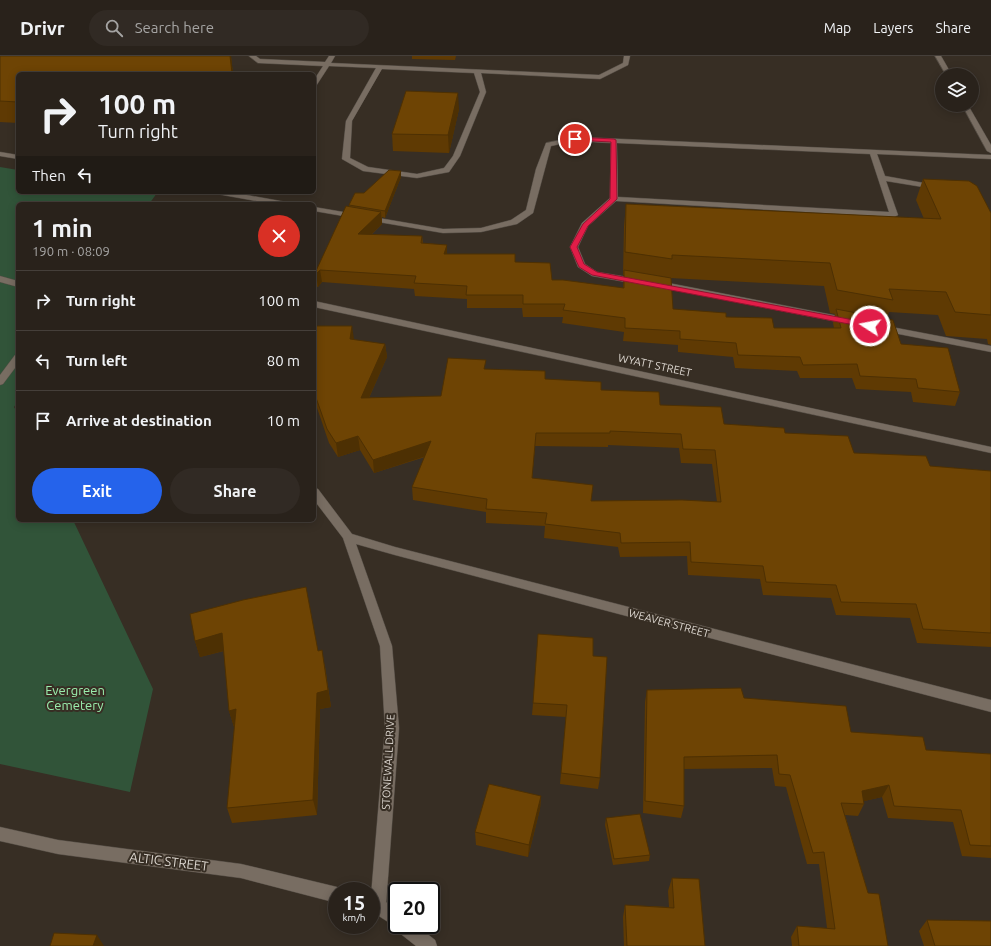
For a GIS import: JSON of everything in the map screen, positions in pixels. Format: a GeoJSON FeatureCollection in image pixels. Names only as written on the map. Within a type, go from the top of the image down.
{"type":"FeatureCollection","features":[{"type":"Feature","properties":{"kind":"street"},"geometry":{"type":"LineString","coordinates":[[252,56],[258,61],[326,65],[361,64],[380,67],[600,77],[626,64],[627,56]]}},
{"type":"Feature","properties":{"kind":"street"},"geometry":{"type":"LineString","coordinates":[[316,82],[332,56]]}},
{"type":"Feature","properties":{"kind":"street"},"geometry":{"type":"LineString","coordinates":[[938,56],[945,68]]}},
{"type":"Feature","properties":{"kind":"street"},"geometry":{"type":"LineString","coordinates":[[380,67],[349,121],[346,159],[366,169],[417,176],[446,170],[456,156],[483,92],[477,71]]}},
{"type":"Feature","properties":{"kind":"street"},"geometry":{"type":"LineString","coordinates":[[970,112],[991,151]]}},
{"type":"Feature","properties":{"kind":"street"},"geometry":{"type":"LineString","coordinates":[[316,209],[443,231],[481,230],[514,222],[530,211],[540,169],[548,144],[575,139],[991,157]]}},
{"type":"Feature","properties":{"kind":"street"},"geometry":{"type":"LineString","coordinates":[[614,140],[614,199]]}},
{"type":"Feature","properties":{"kind":"street"},"geometry":{"type":"LineString","coordinates":[[855,323],[595,274],[581,265],[574,247],[585,225],[614,199],[894,215],[873,152]]}},
{"type":"Feature","properties":{"kind":"street"},"geometry":{"type":"LineString","coordinates":[[0,154],[16,157]]}},
{"type":"Feature","properties":{"kind":"street"},"geometry":{"type":"LineString","coordinates":[[881,178],[941,188]]}},
{"type":"Feature","properties":{"kind":"street"},"geometry":{"type":"LineString","coordinates":[[238,194],[278,202]]}},
{"type":"Feature","properties":{"kind":"street"},"geometry":{"type":"LineString","coordinates":[[0,279],[16,283]]}},
{"type":"Feature","properties":{"kind":"street","name":"WYATT STREET"},"geometry":{"type":"LineString","coordinates":[[316,304],[991,450]]}},
{"type":"Feature","properties":{"kind":"street"},"geometry":{"type":"LineString","coordinates":[[870,326],[991,349]]}},
{"type":"Feature","properties":{"kind":"street"},"geometry":{"type":"LineString","coordinates":[[0,382],[16,360]]}},
{"type":"Feature","properties":{"kind":"street","name":"STONEWALL DRIVE"},"geometry":{"type":"LineString","coordinates":[[316,495],[348,537],[386,646],[392,728],[376,882]]}},
{"type":"Feature","properties":{"kind":"street","name":"WEAVER STREET"},"geometry":{"type":"LineString","coordinates":[[348,537],[395,551],[991,706]]}},
{"type":"Feature","properties":{"kind":"street","name":"ALTIC STREET"},"geometry":{"type":"LineString","coordinates":[[0,834],[58,847],[241,871],[328,893]]}},
{"type":"Feature","properties":{"kind":"street"},"geometry":{"type":"LineString","coordinates":[[414,934],[429,946]]}},
{"type":"Feature","properties":{"kind":"green space","name":"Evergreen Cemetery"},"geometry":{"type":"Polygon","coordinates":[[[0,167],[16,170],[16,194],[156,194],[150,202],[16,202],[16,404],[14,407],[16,410],[16,522],[74,522],[153,689],[130,792],[0,764],[0,167]]]}},
{"type":"Feature","properties":{"kind":"building"},"geometry":{"type":"Polygon","coordinates":[[[0,56],[230,56],[232,72],[16,72],[16,102],[0,101],[0,56]]]}},
{"type":"Feature","properties":{"kind":"building"},"geometry":{"type":"Polygon","coordinates":[[[406,91],[458,93],[448,135],[392,134],[406,91]]]}},
{"type":"Feature","properties":{"kind":"building"},"geometry":{"type":"Polygon","coordinates":[[[389,170],[401,171],[385,211],[349,205],[355,193],[364,193],[389,170]]]}},
{"type":"Feature","properties":{"kind":"building"},"geometry":{"type":"Polygon","coordinates":[[[923,179],[969,181],[977,186],[991,213],[991,315],[955,312],[946,292],[889,289],[893,300],[837,290],[830,263],[672,255],[672,259],[625,252],[626,204],[941,219],[923,179]]]}},
{"type":"Feature","properties":{"kind":"building"},"geometry":{"type":"Polygon","coordinates":[[[346,206],[381,212],[358,234],[422,236],[421,243],[447,245],[444,254],[515,254],[515,262],[550,263],[552,280],[563,280],[624,288],[624,270],[671,278],[673,309],[726,313],[726,317],[772,318],[774,328],[841,328],[836,309],[893,320],[901,344],[948,348],[960,392],[918,388],[916,379],[860,376],[857,364],[803,365],[800,357],[738,355],[736,343],[680,339],[680,331],[625,328],[625,318],[563,310],[565,304],[523,304],[523,295],[466,295],[467,286],[414,283],[416,276],[320,270],[316,274],[316,271],[346,206]]]}},
{"type":"Feature","properties":{"kind":"building"},"geometry":{"type":"Polygon","coordinates":[[[316,326],[352,326],[350,339],[385,344],[361,398],[441,396],[448,358],[486,360],[484,369],[545,371],[545,379],[601,382],[601,390],[659,392],[660,405],[721,407],[724,424],[784,428],[785,433],[848,436],[854,453],[926,456],[930,466],[991,471],[991,633],[923,629],[916,604],[841,602],[836,585],[766,582],[763,566],[691,562],[690,542],[621,543],[620,533],[545,524],[547,513],[486,509],[487,499],[412,487],[431,441],[373,460],[358,436],[336,443],[327,429],[316,398],[316,326]],[[610,431],[610,433],[536,433],[532,478],[593,485],[591,501],[682,500],[721,502],[715,450],[683,449],[681,434],[610,431]]]}},
{"type":"Feature","properties":{"kind":"building"},"geometry":{"type":"Polygon","coordinates":[[[306,587],[318,651],[322,650],[328,690],[317,693],[313,800],[227,808],[236,709],[229,711],[222,633],[195,641],[190,614],[243,600],[306,587]]]}},
{"type":"Feature","properties":{"kind":"building"},"geometry":{"type":"Polygon","coordinates":[[[538,634],[593,638],[593,656],[607,657],[600,778],[561,773],[567,705],[533,703],[538,634]]]}},
{"type":"Feature","properties":{"kind":"building"},"geometry":{"type":"Polygon","coordinates":[[[741,688],[744,698],[846,706],[851,732],[923,737],[926,750],[991,754],[991,846],[970,845],[961,810],[894,806],[889,785],[862,791],[864,804],[841,803],[868,893],[879,894],[888,946],[799,946],[797,926],[835,929],[824,852],[813,853],[790,775],[779,774],[777,755],[684,757],[684,806],[645,801],[647,690],[741,688]]]}},
{"type":"Feature","properties":{"kind":"building"},"geometry":{"type":"Polygon","coordinates":[[[489,784],[541,796],[529,845],[475,832],[489,784]]]}},
{"type":"Feature","properties":{"kind":"building"},"geometry":{"type":"Polygon","coordinates":[[[640,814],[650,855],[614,859],[606,818],[640,814]]]}},
{"type":"Feature","properties":{"kind":"building"},"geometry":{"type":"Polygon","coordinates":[[[672,878],[699,879],[705,946],[627,946],[625,905],[674,908],[672,878]]]}},
{"type":"Feature","properties":{"kind":"building"},"geometry":{"type":"Polygon","coordinates":[[[927,920],[991,921],[991,946],[935,946],[927,920]]]}},
{"type":"Feature","properties":{"kind":"building"},"geometry":{"type":"Polygon","coordinates":[[[54,933],[97,935],[93,946],[50,946],[54,933]]]}},
{"type":"Feature","properties":{"kind":"route"},"geometry":{"type":"LineString","coordinates":[[575,139],[614,140],[614,199],[585,225],[574,247],[581,265],[595,274],[680,288],[870,326]]}}]}
